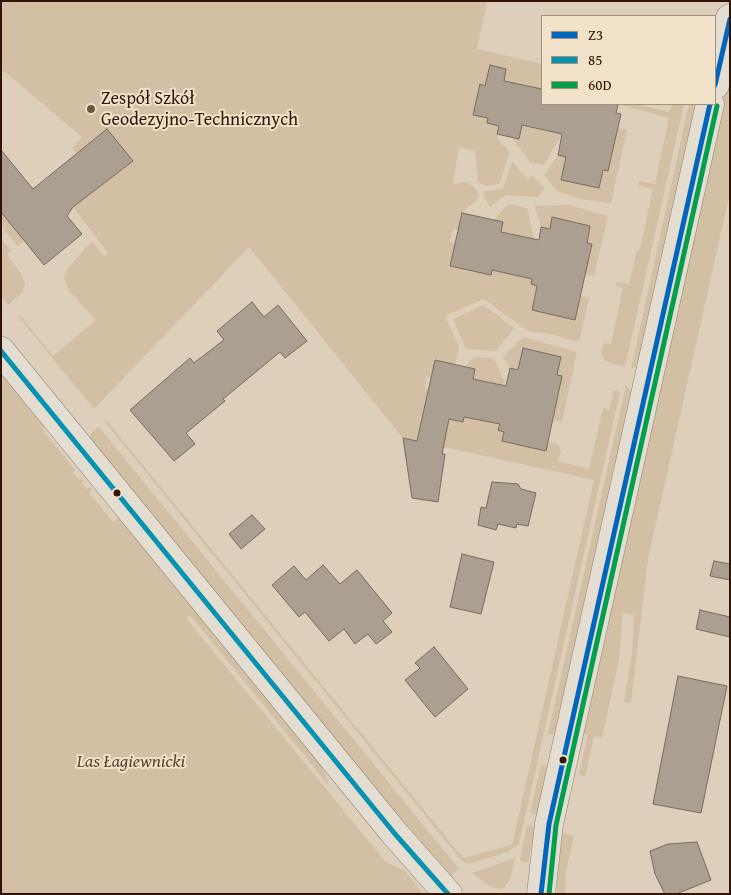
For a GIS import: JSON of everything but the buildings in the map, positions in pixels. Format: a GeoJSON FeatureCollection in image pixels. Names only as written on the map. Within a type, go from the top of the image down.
{"type":"FeatureCollection","features":[{"type":"Feature","properties":{"kind":"street"},"geometry":{"type":"LineString","coordinates":[[716,81],[730,18]]}},
{"type":"Feature","properties":{"kind":"street"},"geometry":{"type":"LineString","coordinates":[[541,894],[549,824],[710,105]]}},
{"type":"Feature","properties":{"kind":"street"},"geometry":{"type":"LineString","coordinates":[[1,351],[395,834],[448,894]]}},
{"type":"Feature","properties":{"kind":"green space"},"geometry":{"type":"Polygon","coordinates":[[[1,1],[487,1],[477,49],[541,64],[541,89],[504,81],[485,86],[480,84],[488,118],[487,123],[499,126],[498,140],[510,152],[499,184],[485,186],[478,182],[475,151],[459,147],[453,184],[468,182],[477,191],[479,197],[462,213],[458,230],[453,229],[450,242],[455,243],[450,266],[490,275],[492,270],[532,279],[532,285],[542,263],[532,310],[543,313],[544,308],[560,312],[559,317],[575,320],[581,296],[589,298],[579,342],[550,334],[528,331],[484,299],[445,316],[459,347],[455,364],[435,360],[431,378],[427,377],[425,389],[429,390],[424,413],[462,422],[464,417],[500,424],[498,430],[509,414],[502,441],[514,444],[515,439],[530,447],[545,451],[548,442],[558,444],[561,452],[558,461],[589,469],[603,408],[609,410],[614,390],[620,392],[519,844],[508,852],[468,864],[463,862],[105,422],[107,421],[463,858],[512,845],[594,480],[403,438],[249,247],[94,409],[19,317],[19,314],[53,356],[96,320],[70,292],[64,278],[67,269],[92,241],[104,256],[108,253],[73,207],[133,161],[107,129],[77,154],[73,148],[82,137],[4,71],[1,73],[1,1]]]}},
{"type":"Feature","properties":{"kind":"green space"},"geometry":{"type":"Polygon","coordinates":[[[730,72],[730,192],[648,559],[631,703],[624,702],[632,654],[634,615],[623,613],[619,659],[602,738],[594,736],[585,777],[579,774],[588,735],[581,733],[730,72]]]}},
{"type":"Feature","properties":{"kind":"green space"},"geometry":{"type":"Polygon","coordinates":[[[622,105],[639,105],[669,112],[672,105],[684,105],[625,367],[607,362],[601,354],[603,343],[611,344],[623,288],[616,286],[616,282],[629,284],[637,250],[640,250],[653,189],[638,185],[639,181],[655,184],[669,118],[622,105]]]}},
{"type":"Feature","properties":{"kind":"green space"},"geometry":{"type":"Polygon","coordinates":[[[689,105],[698,105],[640,364],[631,369],[689,105]]]}},
{"type":"Feature","properties":{"kind":"green space"},"geometry":{"type":"Polygon","coordinates":[[[522,125],[562,134],[544,165],[531,163],[511,137],[522,125]]]}},
{"type":"Feature","properties":{"kind":"green space"},"geometry":{"type":"Polygon","coordinates":[[[618,128],[627,130],[611,203],[580,199],[557,191],[544,175],[558,155],[566,157],[561,180],[599,188],[603,170],[609,171],[603,169],[606,158],[611,159],[614,148],[611,134],[617,135],[618,128]]]}},
{"type":"Feature","properties":{"kind":"green space"},"geometry":{"type":"Polygon","coordinates":[[[512,162],[528,179],[532,175],[545,188],[538,197],[506,195],[490,207],[483,195],[485,191],[503,189],[512,162]]]}},
{"type":"Feature","properties":{"kind":"green space"},"geometry":{"type":"Polygon","coordinates":[[[508,204],[527,208],[534,239],[501,232],[494,220],[508,204]]]}},
{"type":"Feature","properties":{"kind":"green space"},"geometry":{"type":"Polygon","coordinates":[[[568,205],[608,216],[594,276],[580,273],[587,268],[592,246],[587,243],[590,226],[553,218],[550,229],[541,227],[535,206],[568,205]]]}},
{"type":"Feature","properties":{"kind":"green space"},"geometry":{"type":"Polygon","coordinates":[[[1,212],[24,240],[18,246],[1,226],[1,212]]]}},
{"type":"Feature","properties":{"kind":"green space"},"geometry":{"type":"Polygon","coordinates":[[[1,239],[11,251],[7,255],[21,273],[25,283],[23,292],[8,305],[1,296],[1,239]]]}},
{"type":"Feature","properties":{"kind":"green space"},"geometry":{"type":"Polygon","coordinates":[[[484,305],[514,328],[496,351],[466,349],[453,319],[484,305]]]}},
{"type":"Feature","properties":{"kind":"green space"},"geometry":{"type":"Polygon","coordinates":[[[523,337],[577,352],[562,422],[553,420],[552,399],[557,400],[560,389],[557,376],[562,377],[557,375],[561,357],[518,370],[510,368],[503,357],[523,337]]]}},
{"type":"Feature","properties":{"kind":"green space"},"geometry":{"type":"Polygon","coordinates":[[[474,357],[494,358],[506,386],[473,379],[475,369],[465,367],[474,357]]]}},
{"type":"Feature","properties":{"kind":"green space","name":"Las Łagiewnicki"},"geometry":{"type":"Polygon","coordinates":[[[1,369],[47,425],[42,429],[75,470],[72,472],[79,480],[82,478],[84,481],[82,483],[86,489],[90,487],[92,490],[89,493],[113,522],[121,515],[317,756],[330,787],[190,615],[186,618],[385,861],[405,871],[423,894],[1,894],[1,369]]]}},
{"type":"Feature","properties":{"kind":"green space"},"geometry":{"type":"Polygon","coordinates":[[[626,385],[633,394],[557,736],[548,734],[626,385]]]}},
{"type":"Feature","properties":{"kind":"green space"},"geometry":{"type":"Polygon","coordinates":[[[99,427],[459,869],[450,877],[404,827],[89,441],[92,432],[99,427]]]}},
{"type":"Feature","properties":{"kind":"green space"},"geometry":{"type":"Polygon","coordinates":[[[541,765],[550,767],[539,815],[530,813],[541,765]]]}},
{"type":"Feature","properties":{"kind":"green space"},"geometry":{"type":"Polygon","coordinates":[[[527,825],[536,827],[528,863],[520,861],[527,825]]]}},
{"type":"Feature","properties":{"kind":"green space"},"geometry":{"type":"Polygon","coordinates":[[[559,832],[574,836],[566,871],[565,894],[557,894],[559,832]]]}},
{"type":"Feature","properties":{"kind":"green space"},"geometry":{"type":"Polygon","coordinates":[[[515,858],[510,880],[502,889],[491,887],[472,873],[515,858]]]}},
{"type":"Feature","properties":{"kind":"transit line","name":"Z3"},"geometry":{"type":"LineString","coordinates":[[716,81],[730,19]]}},
{"type":"Feature","properties":{"kind":"transit line","name":"Z3"},"geometry":{"type":"LineString","coordinates":[[541,894],[549,824],[710,105]]}},
{"type":"Feature","properties":{"kind":"transit line","name":"60D"},"geometry":{"type":"LineString","coordinates":[[549,894],[556,825],[717,106]]}},
{"type":"Feature","properties":{"kind":"transit line","name":"85"},"geometry":{"type":"LineString","coordinates":[[1,351],[395,834],[448,894]]}},
{"type":"Feature","properties":{"kind":"place","name":"Zespół Szkół Geodezyjno-Technicznych"},"geometry":{"type":"Point","coordinates":[91,109]}}]}
